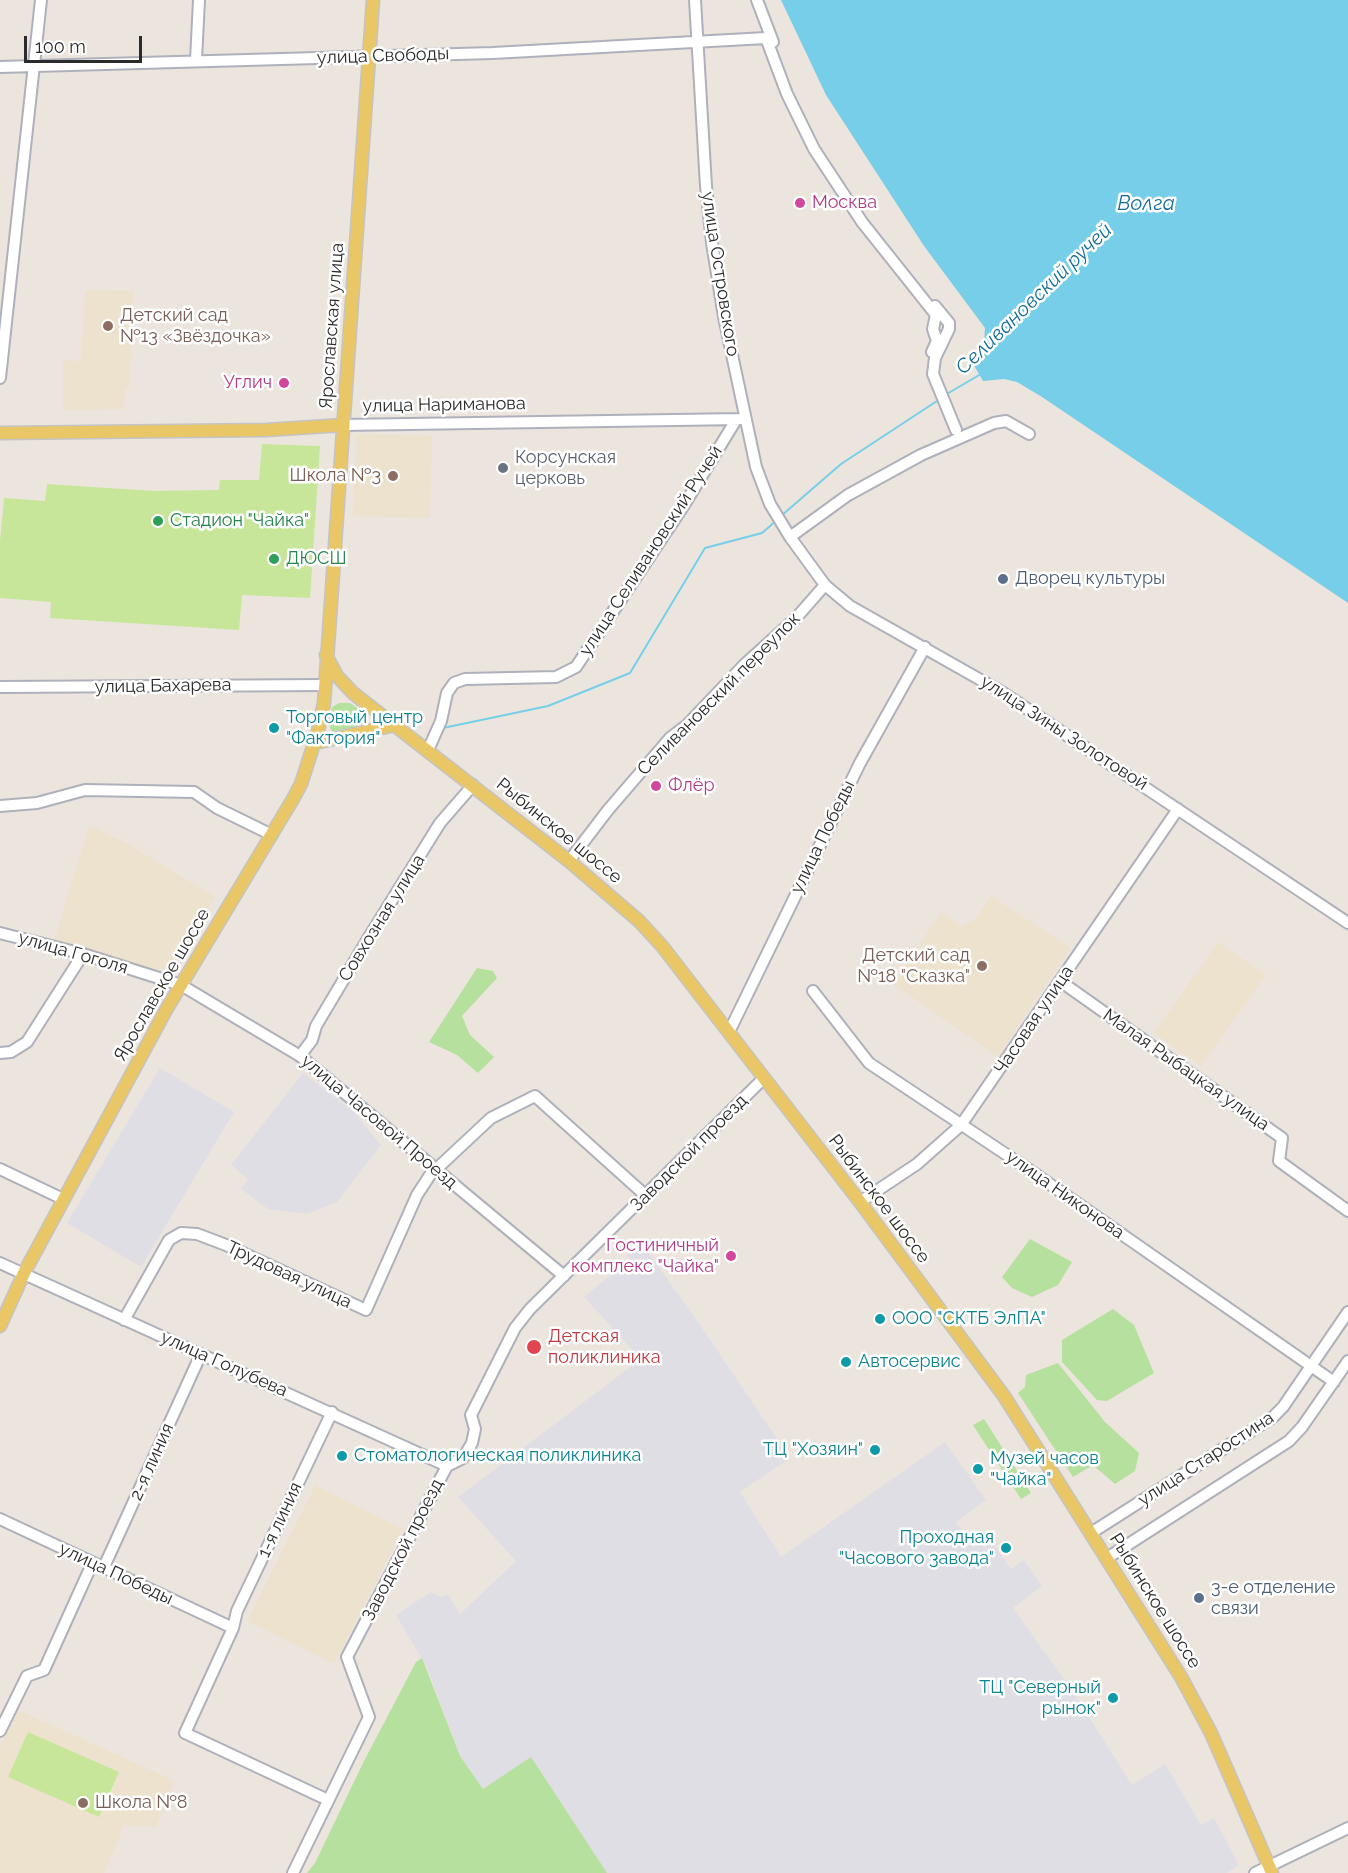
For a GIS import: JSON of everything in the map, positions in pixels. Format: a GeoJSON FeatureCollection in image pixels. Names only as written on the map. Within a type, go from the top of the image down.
{"type":"FeatureCollection","features":[{"type":"Feature","properties":{"kind":"main road","name":"Ярославская улица"},"geometry":{"type":"LineString","coordinates":[[326,655],[373,0]]}},
{"type":"Feature","properties":{"kind":"main road","name":"улица Нариманова"},"geometry":{"type":"LineString","coordinates":[[0,433],[266,430],[343,425]]}},
{"type":"Feature","properties":{"kind":"main road","name":"Рыбинское шоссе"},"geometry":{"type":"LineString","coordinates":[[326,655],[345,686],[569,861],[639,921],[729,1032],[860,1202],[1004,1396],[1181,1677],[1211,1733],[1270,1869]]}},
{"type":"Feature","properties":{"kind":"main road","name":"Ярославское шоссе"},"geometry":{"type":"LineString","coordinates":[[0,1326],[24,1273],[63,1199],[181,985],[301,784],[322,716],[326,685],[326,655]]}},
{"type":"Feature","properties":{"kind":"main road"},"geometry":{"type":"LineString","coordinates":[[315,743],[395,725]]}},
{"type":"Feature","properties":{"kind":"street"},"geometry":{"type":"LineString","coordinates":[[0,378],[41,0]]}},
{"type":"Feature","properties":{"kind":"street"},"geometry":{"type":"LineString","coordinates":[[196,60],[199,0]]}},
{"type":"Feature","properties":{"kind":"street","name":"улица Островского"},"geometry":{"type":"LineString","coordinates":[[695,0],[712,243],[740,419],[764,487],[778,519],[790,537]]}},
{"type":"Feature","properties":{"kind":"street"},"geometry":{"type":"LineString","coordinates":[[758,0],[791,91],[809,130],[865,218],[949,323],[949,329],[933,368],[956,430]]}},
{"type":"Feature","properties":{"kind":"street","name":"улица Свободы"},"geometry":{"type":"LineString","coordinates":[[0,67],[370,56],[766,38],[787,94],[814,149],[862,222],[936,315],[933,328],[937,341],[932,352]]}},
{"type":"Feature","properties":{"kind":"street","name":"улица Нариманова"},"geometry":{"type":"LineString","coordinates":[[343,425],[740,419]]}},
{"type":"Feature","properties":{"kind":"street","name":"улица Селивановский Ручей"},"geometry":{"type":"LineString","coordinates":[[428,750],[441,720],[447,693],[454,683],[465,679],[556,677],[576,666],[740,419]]}},
{"type":"Feature","properties":{"kind":"street"},"geometry":{"type":"LineString","coordinates":[[790,537],[848,495],[921,455],[994,423],[1006,421],[1029,434]]}},
{"type":"Feature","properties":{"kind":"street","name":"улица Зины Золотовой"},"geometry":{"type":"LineString","coordinates":[[790,537],[825,585],[867,617],[926,647],[1002,692],[1348,923]]}},
{"type":"Feature","properties":{"kind":"street","name":"Селивановский переулок"},"geometry":{"type":"LineString","coordinates":[[569,861],[608,810],[664,745],[687,725],[744,664],[796,618],[825,585]]}},
{"type":"Feature","properties":{"kind":"street","name":"улица Победы"},"geometry":{"type":"LineString","coordinates":[[729,1032],[860,763],[926,647]]}},
{"type":"Feature","properties":{"kind":"street","name":"улица Бахарева"},"geometry":{"type":"LineString","coordinates":[[0,687],[326,685]]}},
{"type":"Feature","properties":{"kind":"street","name":"Совхозная улица"},"geometry":{"type":"LineString","coordinates":[[300,1056],[312,1040],[316,1026],[369,937],[440,823],[473,785]]}},
{"type":"Feature","properties":{"kind":"street"},"geometry":{"type":"LineString","coordinates":[[0,806],[37,803],[85,790],[194,792],[217,808],[272,835]]}},
{"type":"Feature","properties":{"kind":"street","name":"Часовая улица"},"geometry":{"type":"LineString","coordinates":[[860,1202],[917,1164],[962,1125],[1178,808]]}},
{"type":"Feature","properties":{"kind":"street","name":"улица Гоголя"},"geometry":{"type":"LineString","coordinates":[[0,933],[83,954],[181,985]]}},
{"type":"Feature","properties":{"kind":"street"},"geometry":{"type":"LineString","coordinates":[[0,1053],[11,1052],[27,1042],[83,954]]}},
{"type":"Feature","properties":{"kind":"street","name":"Малая Рыбацкая улица"},"geometry":{"type":"LineString","coordinates":[[1060,981],[1282,1138],[1279,1161],[1348,1211]]}},
{"type":"Feature","properties":{"kind":"street","name":"улица Часовой Проезд"},"geometry":{"type":"LineString","coordinates":[[181,985],[300,1056],[564,1276]]}},
{"type":"Feature","properties":{"kind":"street","name":"улица Никонова"},"geometry":{"type":"LineString","coordinates":[[813,991],[869,1063],[1334,1382]]}},
{"type":"Feature","properties":{"kind":"street","name":"Заводской проезд"},"geometry":{"type":"LineString","coordinates":[[293,1873],[369,1717],[347,1658],[447,1466],[463,1458],[472,1443],[475,1429],[471,1414],[515,1328],[530,1309],[764,1078]]}},
{"type":"Feature","properties":{"kind":"street","name":"Трудовая улица"},"geometry":{"type":"LineString","coordinates":[[124,1320],[169,1240],[181,1233],[197,1234],[226,1245],[366,1310],[417,1195],[435,1169],[491,1118],[535,1096],[645,1195]]}},
{"type":"Feature","properties":{"kind":"street"},"geometry":{"type":"LineString","coordinates":[[0,1169],[63,1199]]}},
{"type":"Feature","properties":{"kind":"street","name":"улица Голубева"},"geometry":{"type":"LineString","coordinates":[[0,1263],[447,1466]]}},
{"type":"Feature","properties":{"kind":"street","name":"улица Старостина"},"geometry":{"type":"LineString","coordinates":[[1091,1533],[1273,1417],[1348,1311]]}},
{"type":"Feature","properties":{"kind":"street","name":"2-я линия"},"geometry":{"type":"LineString","coordinates":[[103,1569],[201,1354]]}},
{"type":"Feature","properties":{"kind":"street","name":"улица Старостина"},"geometry":{"type":"LineString","coordinates":[[1107,1558],[1289,1441],[1302,1427],[1348,1361]]}},
{"type":"Feature","properties":{"kind":"street","name":"1-я линия"},"geometry":{"type":"LineString","coordinates":[[328,1800],[185,1733],[233,1628],[237,1611],[332,1412]]}},
{"type":"Feature","properties":{"kind":"street","name":"улица Победы"},"geometry":{"type":"LineString","coordinates":[[0,1519],[233,1628]]}},
{"type":"Feature","properties":{"kind":"street"},"geometry":{"type":"LineString","coordinates":[[0,1731],[27,1676],[45,1670],[92,1564]]}},
{"type":"Feature","properties":{"kind":"street"},"geometry":{"type":"LineString","coordinates":[[1255,1873],[1270,1869],[1348,1828]]}},
{"type":"Feature","properties":{"kind":"shaded area","name":"Детский сад №13 «Звёздочка»"},"geometry":{"type":"Polygon","coordinates":[[[85,290],[134,291],[129,388],[125,389],[124,409],[63,410],[63,360],[81,361],[85,290]]]}},
{"type":"Feature","properties":{"kind":"shaded area","name":"Школа №3"},"geometry":{"type":"Polygon","coordinates":[[[356,434],[432,436],[430,518],[353,516],[356,434]]]}},
{"type":"Feature","properties":{"kind":"shaded area"},"geometry":{"type":"Polygon","coordinates":[[[89,825],[128,844],[215,897],[169,976],[54,941],[89,825]]]}},
{"type":"Feature","properties":{"kind":"shaded area","name":"Детский сад №18 \"Сказка\""},"geometry":{"type":"Polygon","coordinates":[[[991,896],[1071,948],[998,1057],[893,984],[941,912],[960,926],[976,919],[991,896]]]}},
{"type":"Feature","properties":{"kind":"shaded area"},"geometry":{"type":"Polygon","coordinates":[[[1218,942],[1266,975],[1201,1066],[1154,1033],[1218,942]]]}},
{"type":"Feature","properties":{"kind":"shaded area"},"geometry":{"type":"Polygon","coordinates":[[[160,1068],[234,1112],[141,1267],[67,1223],[160,1068]]]}},
{"type":"Feature","properties":{"kind":"shaded area"},"geometry":{"type":"Polygon","coordinates":[[[303,1073],[353,1111],[381,1145],[337,1202],[307,1214],[268,1209],[241,1189],[248,1179],[231,1165],[303,1073]]]}},
{"type":"Feature","properties":{"kind":"shaded area"},"geometry":{"type":"Polygon","coordinates":[[[642,1244],[790,1458],[740,1492],[781,1557],[945,1442],[986,1500],[956,1522],[974,1547],[988,1537],[1011,1569],[1024,1560],[1042,1586],[1013,1608],[1073,1692],[1132,1785],[1165,1764],[1201,1825],[1214,1818],[1239,1865],[1227,1873],[606,1873],[483,1790],[460,1756],[427,1668],[396,1615],[431,1592],[441,1597],[448,1594],[460,1614],[516,1561],[458,1497],[641,1359],[584,1297],[630,1259],[627,1254],[642,1244]]]}},
{"type":"Feature","properties":{"kind":"shaded area"},"geometry":{"type":"Polygon","coordinates":[[[315,1485],[403,1529],[334,1664],[247,1621],[315,1485]]]}},
{"type":"Feature","properties":{"kind":"shaded area","name":"Школа №8"},"geometry":{"type":"Polygon","coordinates":[[[18,1710],[175,1781],[156,1827],[124,1825],[104,1873],[0,1873],[0,1747],[18,1710]]]}},
{"type":"Feature","properties":{"kind":"green space","name":"Стадион \"Чайка\""},"geometry":{"type":"Polygon","coordinates":[[[262,444],[320,446],[310,598],[242,595],[239,630],[50,618],[51,602],[0,598],[0,541],[4,498],[45,501],[47,484],[153,491],[219,490],[220,480],[259,480],[262,444]]]}},
{"type":"Feature","properties":{"kind":"green space"},"geometry":{"type":"Polygon","coordinates":[[[339,703],[350,703],[366,714],[366,726],[335,735],[332,733],[328,721],[332,707],[339,703]]]}},
{"type":"Feature","properties":{"kind":"green space"},"geometry":{"type":"Polygon","coordinates":[[[477,968],[493,971],[497,978],[462,1016],[470,1035],[494,1057],[478,1073],[457,1055],[429,1042],[477,968]]]}},
{"type":"Feature","properties":{"kind":"green space"},"geometry":{"type":"Polygon","coordinates":[[[1030,1239],[1072,1262],[1058,1285],[1032,1297],[1012,1288],[1002,1277],[1030,1239]]]}},
{"type":"Feature","properties":{"kind":"green space"},"geometry":{"type":"Polygon","coordinates":[[[1113,1309],[1134,1325],[1154,1373],[1107,1401],[1097,1400],[1062,1362],[1062,1340],[1113,1309]]]}},
{"type":"Feature","properties":{"kind":"green space"},"geometry":{"type":"Polygon","coordinates":[[[1058,1363],[1105,1422],[1139,1453],[1135,1471],[1115,1484],[1093,1465],[1073,1477],[1018,1393],[1025,1387],[1026,1375],[1058,1363]]]}},
{"type":"Feature","properties":{"kind":"green space"},"geometry":{"type":"Polygon","coordinates":[[[984,1419],[1031,1493],[1021,1499],[973,1425],[984,1419]]]}},
{"type":"Feature","properties":{"kind":"green space"},"geometry":{"type":"Polygon","coordinates":[[[422,1658],[460,1756],[483,1789],[531,1757],[607,1873],[307,1873],[315,1863],[364,1761],[416,1662],[422,1658]]]}},
{"type":"Feature","properties":{"kind":"green space"},"geometry":{"type":"Polygon","coordinates":[[[28,1732],[119,1772],[99,1817],[8,1777],[28,1732]]]}},
{"type":"Feature","properties":{"kind":"water","name":"Волга"},"geometry":{"type":"Polygon","coordinates":[[[781,0],[1348,0],[1348,603],[1042,397],[1017,382],[1004,379],[983,381],[972,362],[984,344],[985,328],[924,246],[826,95],[781,0]]]}},
{"type":"Feature","properties":{"kind":"waterway","name":"Селивановский ручей"},"geometry":{"type":"LineString","coordinates":[[945,395],[981,374]]}},
{"type":"Feature","properties":{"kind":"waterway","name":"Селивановский ручей"},"geometry":{"type":"LineString","coordinates":[[781,516],[841,464],[940,399]]}},
{"type":"Feature","properties":{"kind":"waterway","name":"Селивановский ручей"},"geometry":{"type":"LineString","coordinates":[[443,728],[548,706],[630,673],[705,548],[762,533],[777,520]]}},
{"type":"Feature","properties":{"kind":"place","name":"Москва"},"geometry":{"type":"Point","coordinates":[800,203]}},
{"type":"Feature","properties":{"kind":"place","name":"Детский сад №13 «Звёздочка»"},"geometry":{"type":"Point","coordinates":[108,326]}},
{"type":"Feature","properties":{"kind":"place","name":"Углич"},"geometry":{"type":"Point","coordinates":[284,383]}},
{"type":"Feature","properties":{"kind":"place","name":"Корсунская церковь"},"geometry":{"type":"Point","coordinates":[503,468]}},
{"type":"Feature","properties":{"kind":"place","name":"Школа №3"},"geometry":{"type":"Point","coordinates":[393,476]}},
{"type":"Feature","properties":{"kind":"place","name":"Стадион \"Чайка\""},"geometry":{"type":"Point","coordinates":[158,521]}},
{"type":"Feature","properties":{"kind":"place","name":"ДЮСШ"},"geometry":{"type":"Point","coordinates":[274,559]}},
{"type":"Feature","properties":{"kind":"place","name":"Дворец культуры"},"geometry":{"type":"Point","coordinates":[1003,579]}},
{"type":"Feature","properties":{"kind":"place","name":"Торговый центр \"Фактория\""},"geometry":{"type":"Point","coordinates":[274,728]}},
{"type":"Feature","properties":{"kind":"place","name":"Флёр"},"geometry":{"type":"Point","coordinates":[656,786]}},
{"type":"Feature","properties":{"kind":"place","name":"Детский сад №18 \"Сказка\""},"geometry":{"type":"Point","coordinates":[982,966]}},
{"type":"Feature","properties":{"kind":"place","name":"Гостиничный комплекс \"Чайка\""},"geometry":{"type":"Point","coordinates":[731,1256]}},
{"type":"Feature","properties":{"kind":"place","name":"ООО \"СКТБ ЭлПА\""},"geometry":{"type":"Point","coordinates":[880,1319]}},
{"type":"Feature","properties":{"kind":"place","name":"Детская поликлиника"},"geometry":{"type":"Point","coordinates":[534,1347]}},
{"type":"Feature","properties":{"kind":"place","name":"Автосервис"},"geometry":{"type":"Point","coordinates":[846,1362]}},
{"type":"Feature","properties":{"kind":"place","name":"ТЦ \"Хозяин\""},"geometry":{"type":"Point","coordinates":[875,1450]}},
{"type":"Feature","properties":{"kind":"place","name":"Стоматологическая поликлиника"},"geometry":{"type":"Point","coordinates":[342,1456]}},
{"type":"Feature","properties":{"kind":"place","name":"Музей часов \"Чайка\""},"geometry":{"type":"Point","coordinates":[978,1469]}},
{"type":"Feature","properties":{"kind":"place","name":"Проходная \"Часового 3авода\""},"geometry":{"type":"Point","coordinates":[1006,1548]}},
{"type":"Feature","properties":{"kind":"place","name":"3-е отделение связи"},"geometry":{"type":"Point","coordinates":[1199,1598]}},
{"type":"Feature","properties":{"kind":"place","name":"ТЦ \"Северный рынок\""},"geometry":{"type":"Point","coordinates":[1113,1698]}},
{"type":"Feature","properties":{"kind":"place","name":"Школа №8"},"geometry":{"type":"Point","coordinates":[83,1803]}}]}
